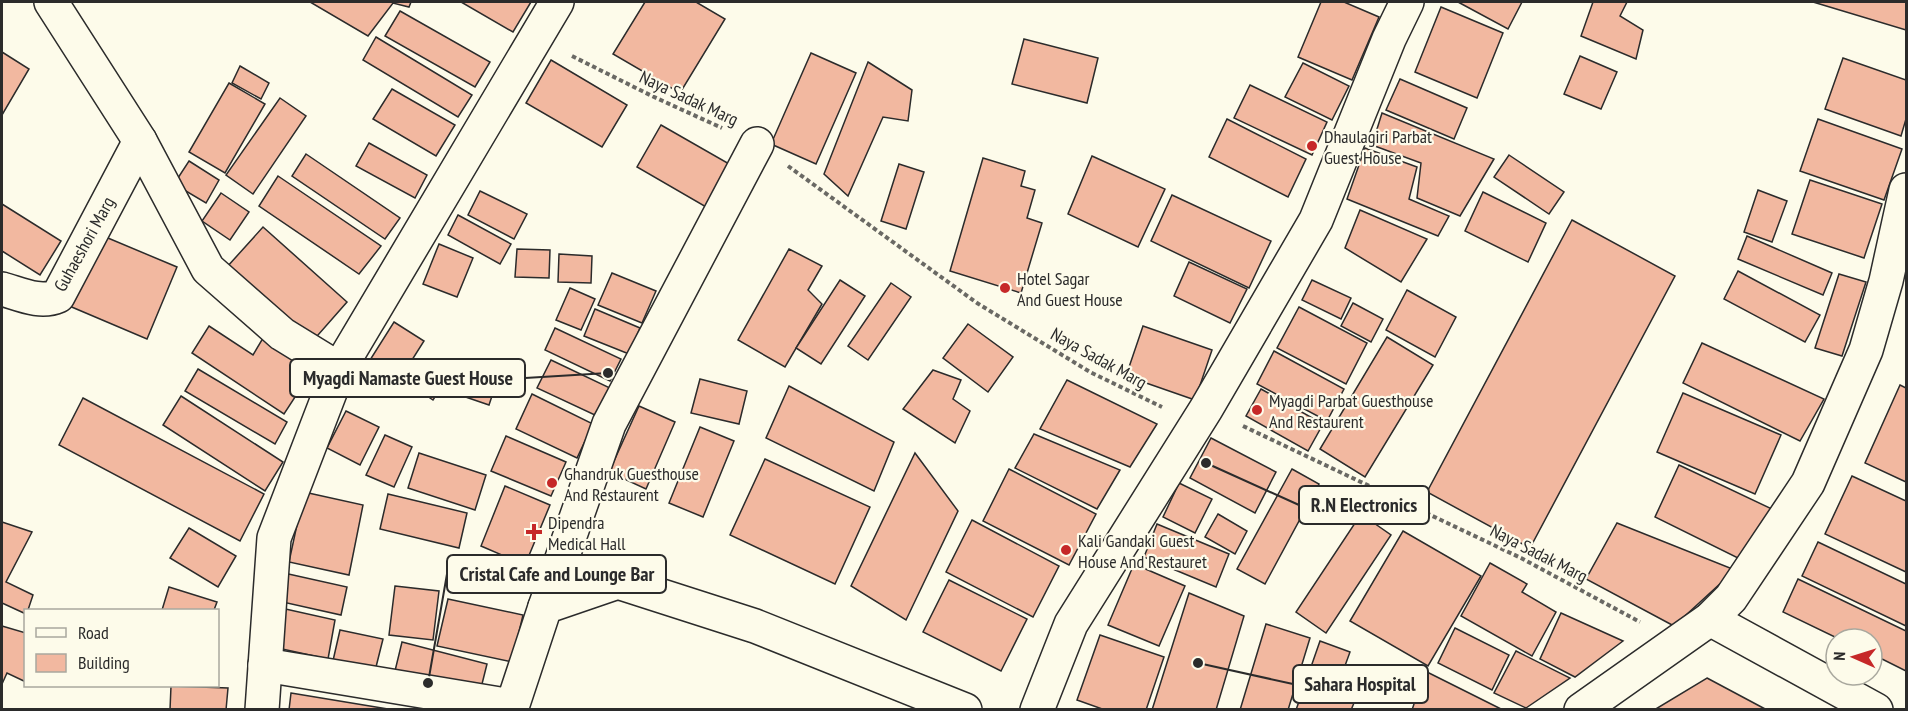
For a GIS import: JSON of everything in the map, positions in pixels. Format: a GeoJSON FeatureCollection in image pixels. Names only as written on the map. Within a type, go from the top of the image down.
{"type":"FeatureCollection","features":[{"type":"Feature","properties":{"kind":"street"},"geometry":{"type":"LineString","coordinates":[[51,2],[140,141],[208,269],[282,334],[339,369]]}},
{"type":"Feature","properties":{"kind":"street"},"geometry":{"type":"LineString","coordinates":[[262,710],[274,538],[339,369],[557,2]]}},
{"type":"Feature","properties":{"kind":"street"},"geometry":{"type":"LineString","coordinates":[[1037,710],[1071,624],[1206,409],[1316,220],[1389,39],[1407,2]]}},
{"type":"Feature","properties":{"kind":"street","name":"Guhaeshori Marg"},"geometry":{"type":"LineString","coordinates":[[2,290],[41,300],[58,296],[140,141]]}},
{"type":"Feature","properties":{"kind":"street"},"geometry":{"type":"LineString","coordinates":[[265,665],[511,708],[609,424],[757,144]]}},
{"type":"Feature","properties":{"kind":"street"},"geometry":{"type":"LineString","coordinates":[[1581,710],[1710,619],[1731,598],[1808,483],[1866,350],[1886,281],[1906,190]]}},
{"type":"Feature","properties":{"kind":"street"},"geometry":{"type":"LineString","coordinates":[[545,607],[618,582],[755,626],[965,710]]}},
{"type":"Feature","properties":{"kind":"street"},"geometry":{"type":"LineString","coordinates":[[1710,619],[1876,710]]}},
{"type":"Feature","properties":{"kind":"path","name":"Naya Sadak Marg"},"geometry":{"type":"LineString","coordinates":[[537,38],[652,96],[757,144],[977,303],[1090,372],[1166,409],[1206,409],[1521,558],[1677,642]]}},
{"type":"Feature","properties":{"kind":"building"},"geometry":{"type":"Polygon","coordinates":[[[310,2],[411,2],[409,7],[393,3],[368,36],[310,2]]]}},
{"type":"Feature","properties":{"kind":"building"},"geometry":{"type":"Polygon","coordinates":[[[461,2],[531,2],[513,32],[461,2]]]}},
{"type":"Feature","properties":{"kind":"building"},"geometry":{"type":"Polygon","coordinates":[[[645,2],[696,2],[725,19],[680,93],[613,54],[645,2]]]}},
{"type":"Feature","properties":{"kind":"building"},"geometry":{"type":"Polygon","coordinates":[[[1321,2],[1344,2],[1379,17],[1352,80],[1298,57],[1321,2]]]}},
{"type":"Feature","properties":{"kind":"building"},"geometry":{"type":"Polygon","coordinates":[[[1458,2],[1522,2],[1508,29],[1458,2]]]}},
{"type":"Feature","properties":{"kind":"building"},"geometry":{"type":"Polygon","coordinates":[[[1593,2],[1627,2],[1620,16],[1643,30],[1636,59],[1581,36],[1593,2]]]}},
{"type":"Feature","properties":{"kind":"building"},"geometry":{"type":"Polygon","coordinates":[[[1813,2],[1906,2],[1906,30],[1813,2]]]}},
{"type":"Feature","properties":{"kind":"building"},"geometry":{"type":"Polygon","coordinates":[[[1441,7],[1503,33],[1477,98],[1415,72],[1441,7]]]}},
{"type":"Feature","properties":{"kind":"building"},"geometry":{"type":"Polygon","coordinates":[[[400,11],[490,62],[475,87],[385,36],[400,11]]]}},
{"type":"Feature","properties":{"kind":"building"},"geometry":{"type":"Polygon","coordinates":[[[376,37],[472,95],[458,117],[363,60],[376,37]]]}},
{"type":"Feature","properties":{"kind":"building"},"geometry":{"type":"Polygon","coordinates":[[[1024,39],[1098,58],[1087,103],[1012,84],[1024,39]]]}},
{"type":"Feature","properties":{"kind":"building"},"geometry":{"type":"Polygon","coordinates":[[[2,52],[29,69],[2,115],[2,52]]]}},
{"type":"Feature","properties":{"kind":"building"},"geometry":{"type":"Polygon","coordinates":[[[811,53],[856,73],[816,164],[771,144],[811,53]]]}},
{"type":"Feature","properties":{"kind":"building"},"geometry":{"type":"Polygon","coordinates":[[[1580,56],[1617,72],[1601,109],[1564,94],[1580,56]]]}},
{"type":"Feature","properties":{"kind":"building"},"geometry":{"type":"Polygon","coordinates":[[[1843,58],[1906,80],[1906,119],[1901,136],[1825,109],[1843,58]]]}},
{"type":"Feature","properties":{"kind":"building"},"geometry":{"type":"Polygon","coordinates":[[[551,60],[627,105],[602,147],[526,103],[551,60]]]}},
{"type":"Feature","properties":{"kind":"building"},"geometry":{"type":"Polygon","coordinates":[[[868,62],[912,90],[908,121],[883,117],[848,196],[824,174],[868,62]]]}},
{"type":"Feature","properties":{"kind":"building"},"geometry":{"type":"Polygon","coordinates":[[[1303,63],[1349,86],[1332,120],[1285,97],[1303,63]]]}},
{"type":"Feature","properties":{"kind":"building"},"geometry":{"type":"Polygon","coordinates":[[[240,66],[269,83],[261,99],[232,83],[240,66]]]}},
{"type":"Feature","properties":{"kind":"building"},"geometry":{"type":"Polygon","coordinates":[[[1400,79],[1467,108],[1454,139],[1386,110],[1400,79]]]}},
{"type":"Feature","properties":{"kind":"building"},"geometry":{"type":"Polygon","coordinates":[[[229,83],[265,104],[225,173],[189,152],[229,83]]]}},
{"type":"Feature","properties":{"kind":"building"},"geometry":{"type":"Polygon","coordinates":[[[1250,85],[1327,122],[1312,155],[1234,118],[1250,85]]]}},
{"type":"Feature","properties":{"kind":"building"},"geometry":{"type":"Polygon","coordinates":[[[392,89],[455,125],[436,156],[373,119],[392,89]]]}},
{"type":"Feature","properties":{"kind":"building"},"geometry":{"type":"Polygon","coordinates":[[[280,98],[306,116],[253,194],[226,175],[280,98]]]}},
{"type":"Feature","properties":{"kind":"building"},"geometry":{"type":"Polygon","coordinates":[[[1382,113],[1494,159],[1460,216],[1417,198],[1421,163],[1372,145],[1382,113]]]}},
{"type":"Feature","properties":{"kind":"building"},"geometry":{"type":"Polygon","coordinates":[[[1227,119],[1306,159],[1288,197],[1209,157],[1227,119]]]}},
{"type":"Feature","properties":{"kind":"building"},"geometry":{"type":"Polygon","coordinates":[[[1818,119],[1902,149],[1884,200],[1800,171],[1818,119]]]}},
{"type":"Feature","properties":{"kind":"building"},"geometry":{"type":"Polygon","coordinates":[[[661,125],[738,169],[713,211],[637,167],[661,125]]]}},
{"type":"Feature","properties":{"kind":"building"},"geometry":{"type":"Polygon","coordinates":[[[369,143],[427,175],[415,198],[356,166],[369,143]]]}},
{"type":"Feature","properties":{"kind":"building"},"geometry":{"type":"Polygon","coordinates":[[[1365,148],[1417,167],[1409,199],[1449,216],[1438,236],[1347,199],[1365,148]]]}},
{"type":"Feature","properties":{"kind":"building"},"geometry":{"type":"Polygon","coordinates":[[[306,154],[400,218],[385,239],[292,176],[306,154]]]}},
{"type":"Feature","properties":{"kind":"building"},"geometry":{"type":"Polygon","coordinates":[[[1509,155],[1564,192],[1549,214],[1494,177],[1509,155]]]}},
{"type":"Feature","properties":{"kind":"building"},"geometry":{"type":"Polygon","coordinates":[[[1092,156],[1165,189],[1138,247],[1068,214],[1092,156]]]}},
{"type":"Feature","properties":{"kind":"building"},"geometry":{"type":"Polygon","coordinates":[[[983,158],[1025,171],[1021,186],[1035,190],[1027,218],[1042,223],[1021,293],[950,271],[983,158]]]}},
{"type":"Feature","properties":{"kind":"building"},"geometry":{"type":"Polygon","coordinates":[[[189,161],[219,180],[206,203],[174,184],[189,161]]]}},
{"type":"Feature","properties":{"kind":"building"},"geometry":{"type":"Polygon","coordinates":[[[899,164],[924,172],[906,229],[881,221],[899,164]]]}},
{"type":"Feature","properties":{"kind":"building"},"geometry":{"type":"Polygon","coordinates":[[[278,176],[381,246],[359,274],[259,206],[278,176]]]}},
{"type":"Feature","properties":{"kind":"building"},"geometry":{"type":"Polygon","coordinates":[[[1810,180],[1882,204],[1864,258],[1792,234],[1810,180]]]}},
{"type":"Feature","properties":{"kind":"building"},"geometry":{"type":"Polygon","coordinates":[[[1758,190],[1787,201],[1772,242],[1744,232],[1758,190]]]}},
{"type":"Feature","properties":{"kind":"building"},"geometry":{"type":"Polygon","coordinates":[[[480,191],[527,214],[514,239],[468,215],[480,191]]]}},
{"type":"Feature","properties":{"kind":"building"},"geometry":{"type":"Polygon","coordinates":[[[1483,192],[1546,223],[1528,262],[1465,231],[1483,192]]]}},
{"type":"Feature","properties":{"kind":"building"},"geometry":{"type":"Polygon","coordinates":[[[221,193],[249,212],[230,240],[202,221],[221,193]]]}},
{"type":"Feature","properties":{"kind":"building"},"geometry":{"type":"Polygon","coordinates":[[[1172,195],[1271,241],[1249,288],[1151,241],[1172,195]]]}},
{"type":"Feature","properties":{"kind":"building"},"geometry":{"type":"Polygon","coordinates":[[[2,204],[61,241],[40,275],[2,251],[2,204]]]}},
{"type":"Feature","properties":{"kind":"building"},"geometry":{"type":"Polygon","coordinates":[[[1360,210],[1427,239],[1401,282],[1345,248],[1360,210]]]}},
{"type":"Feature","properties":{"kind":"building"},"geometry":{"type":"Polygon","coordinates":[[[458,215],[511,244],[500,264],[448,235],[458,215]]]}},
{"type":"Feature","properties":{"kind":"building"},"geometry":{"type":"Polygon","coordinates":[[[1572,220],[1675,276],[1530,548],[1427,492],[1572,220]]]}},
{"type":"Feature","properties":{"kind":"building"},"geometry":{"type":"Polygon","coordinates":[[[263,227],[347,302],[311,343],[227,267],[263,227]]]}},
{"type":"Feature","properties":{"kind":"building"},"geometry":{"type":"Polygon","coordinates":[[[96,233],[177,267],[147,339],[67,305],[96,233]]]}},
{"type":"Feature","properties":{"kind":"building"},"geometry":{"type":"Polygon","coordinates":[[[1747,236],[1832,273],[1823,295],[1738,259],[1747,236]]]}},
{"type":"Feature","properties":{"kind":"building"},"geometry":{"type":"Polygon","coordinates":[[[439,244],[473,258],[457,297],[423,284],[439,244]]]}},
{"type":"Feature","properties":{"kind":"building"},"geometry":{"type":"Polygon","coordinates":[[[517,249],[550,250],[549,278],[515,277],[517,249]]]}},
{"type":"Feature","properties":{"kind":"building"},"geometry":{"type":"Polygon","coordinates":[[[789,249],[822,266],[808,290],[822,304],[785,367],[738,340],[789,249]]]}},
{"type":"Feature","properties":{"kind":"building"},"geometry":{"type":"Polygon","coordinates":[[[559,254],[592,256],[591,283],[558,282],[559,254]]]}},
{"type":"Feature","properties":{"kind":"building"},"geometry":{"type":"Polygon","coordinates":[[[1189,262],[1247,289],[1230,323],[1174,296],[1189,262]]]}},
{"type":"Feature","properties":{"kind":"building"},"geometry":{"type":"Polygon","coordinates":[[[1738,271],[1820,315],[1805,342],[1724,299],[1738,271]]]}},
{"type":"Feature","properties":{"kind":"building"},"geometry":{"type":"Polygon","coordinates":[[[612,273],[656,291],[642,323],[598,305],[612,273]]]}},
{"type":"Feature","properties":{"kind":"building"},"geometry":{"type":"Polygon","coordinates":[[[1839,274],[1866,282],[1842,356],[1815,348],[1839,274]]]}},
{"type":"Feature","properties":{"kind":"building"},"geometry":{"type":"Polygon","coordinates":[[[840,280],[865,296],[821,364],[796,348],[840,280]]]}},
{"type":"Feature","properties":{"kind":"building"},"geometry":{"type":"Polygon","coordinates":[[[1312,280],[1351,298],[1341,319],[1302,300],[1312,280]]]}},
{"type":"Feature","properties":{"kind":"building"},"geometry":{"type":"Polygon","coordinates":[[[891,283],[911,297],[868,360],[848,346],[891,283]]]}},
{"type":"Feature","properties":{"kind":"building"},"geometry":{"type":"Polygon","coordinates":[[[570,288],[595,299],[581,330],[556,320],[570,288]]]}},
{"type":"Feature","properties":{"kind":"building"},"geometry":{"type":"Polygon","coordinates":[[[1407,290],[1456,317],[1435,357],[1386,330],[1407,290]]]}},
{"type":"Feature","properties":{"kind":"building"},"geometry":{"type":"Polygon","coordinates":[[[1353,303],[1383,319],[1371,342],[1341,326],[1353,303]]]}},
{"type":"Feature","properties":{"kind":"building"},"geometry":{"type":"Polygon","coordinates":[[[1299,307],[1367,343],[1346,384],[1277,348],[1299,307]]]}},
{"type":"Feature","properties":{"kind":"building"},"geometry":{"type":"Polygon","coordinates":[[[595,309],[640,328],[629,354],[584,336],[595,309]]]}},
{"type":"Feature","properties":{"kind":"building"},"geometry":{"type":"Polygon","coordinates":[[[394,322],[424,341],[400,379],[370,360],[394,322]]]}},
{"type":"Feature","properties":{"kind":"building"},"geometry":{"type":"Polygon","coordinates":[[[968,324],[1013,357],[988,392],[943,358],[968,324]]]}},
{"type":"Feature","properties":{"kind":"building"},"geometry":{"type":"Polygon","coordinates":[[[209,326],[253,355],[263,338],[312,371],[284,414],[192,353],[209,326]]]}},
{"type":"Feature","properties":{"kind":"building"},"geometry":{"type":"Polygon","coordinates":[[[1143,326],[1212,350],[1195,400],[1126,376],[1143,326]]]}},
{"type":"Feature","properties":{"kind":"building"},"geometry":{"type":"Polygon","coordinates":[[[555,328],[621,359],[610,381],[545,350],[555,328]]]}},
{"type":"Feature","properties":{"kind":"building"},"geometry":{"type":"Polygon","coordinates":[[[1387,337],[1433,365],[1365,477],[1320,449],[1387,337]]]}},
{"type":"Feature","properties":{"kind":"building"},"geometry":{"type":"Polygon","coordinates":[[[1702,343],[1824,399],[1800,441],[1683,383],[1702,343]]]}},
{"type":"Feature","properties":{"kind":"building"},"geometry":{"type":"Polygon","coordinates":[[[1274,351],[1344,389],[1327,421],[1257,384],[1274,351]]]}},
{"type":"Feature","properties":{"kind":"building"},"geometry":{"type":"Polygon","coordinates":[[[551,360],[610,388],[597,416],[537,388],[551,360]]]}},
{"type":"Feature","properties":{"kind":"building"},"geometry":{"type":"Polygon","coordinates":[[[459,362],[499,375],[489,405],[448,391],[459,362]]]}},
{"type":"Feature","properties":{"kind":"building"},"geometry":{"type":"Polygon","coordinates":[[[422,364],[446,380],[433,400],[408,383],[422,364]]]}},
{"type":"Feature","properties":{"kind":"building"},"geometry":{"type":"Polygon","coordinates":[[[198,369],[287,422],[275,444],[185,391],[198,369]]]}},
{"type":"Feature","properties":{"kind":"building"},"geometry":{"type":"Polygon","coordinates":[[[933,370],[961,380],[953,399],[970,411],[955,443],[903,409],[933,370]]]}},
{"type":"Feature","properties":{"kind":"building"},"geometry":{"type":"Polygon","coordinates":[[[700,379],[747,391],[739,424],[691,413],[700,379]]]}},
{"type":"Feature","properties":{"kind":"building"},"geometry":{"type":"Polygon","coordinates":[[[1067,380],[1157,424],[1130,467],[1040,429],[1067,380]]]}},
{"type":"Feature","properties":{"kind":"building"},"geometry":{"type":"Polygon","coordinates":[[[1900,385],[1906,388],[1906,482],[1865,463],[1900,385]]]}},
{"type":"Feature","properties":{"kind":"building"},"geometry":{"type":"Polygon","coordinates":[[[789,386],[894,442],[874,491],[766,438],[789,386]]]}},
{"type":"Feature","properties":{"kind":"building"},"geometry":{"type":"Polygon","coordinates":[[[1261,389],[1323,424],[1308,451],[1246,416],[1261,389]]]}},
{"type":"Feature","properties":{"kind":"building"},"geometry":{"type":"Polygon","coordinates":[[[1683,393],[1781,435],[1755,494],[1657,452],[1683,393]]]}},
{"type":"Feature","properties":{"kind":"building"},"geometry":{"type":"Polygon","coordinates":[[[532,394],[593,424],[577,458],[516,429],[532,394]]]}},
{"type":"Feature","properties":{"kind":"building"},"geometry":{"type":"Polygon","coordinates":[[[181,396],[283,462],[265,491],[163,425],[181,396]]]}},
{"type":"Feature","properties":{"kind":"building"},"geometry":{"type":"Polygon","coordinates":[[[83,398],[264,494],[240,541],[59,445],[83,398]]]}},
{"type":"Feature","properties":{"kind":"building"},"geometry":{"type":"Polygon","coordinates":[[[639,406],[675,422],[646,489],[609,472],[639,406]]]}},
{"type":"Feature","properties":{"kind":"building"},"geometry":{"type":"Polygon","coordinates":[[[346,411],[379,427],[360,465],[327,448],[346,411]]]}},
{"type":"Feature","properties":{"kind":"building"},"geometry":{"type":"Polygon","coordinates":[[[700,427],[734,441],[703,517],[669,503],[700,427]]]}},
{"type":"Feature","properties":{"kind":"building"},"geometry":{"type":"Polygon","coordinates":[[[1034,434],[1120,470],[1097,509],[1015,468],[1034,434]]]}},
{"type":"Feature","properties":{"kind":"building"},"geometry":{"type":"Polygon","coordinates":[[[385,435],[412,447],[394,487],[366,475],[385,435]]]}},
{"type":"Feature","properties":{"kind":"building"},"geometry":{"type":"Polygon","coordinates":[[[506,436],[566,462],[551,496],[491,471],[506,436]]]}},
{"type":"Feature","properties":{"kind":"building"},"geometry":{"type":"Polygon","coordinates":[[[1211,438],[1276,472],[1255,513],[1190,478],[1211,438]]]}},
{"type":"Feature","properties":{"kind":"building"},"geometry":{"type":"Polygon","coordinates":[[[419,453],[486,475],[475,510],[408,488],[419,453]]]}},
{"type":"Feature","properties":{"kind":"building"},"geometry":{"type":"Polygon","coordinates":[[[915,453],[958,511],[906,620],[851,586],[915,453]]]}},
{"type":"Feature","properties":{"kind":"building"},"geometry":{"type":"Polygon","coordinates":[[[765,459],[870,507],[835,584],[730,535],[765,459]]]}},
{"type":"Feature","properties":{"kind":"building"},"geometry":{"type":"Polygon","coordinates":[[[1679,465],[1772,509],[1746,562],[1655,517],[1679,465]]]}},
{"type":"Feature","properties":{"kind":"building"},"geometry":{"type":"Polygon","coordinates":[[[1009,469],[1096,514],[1069,565],[983,521],[1009,469]]]}},
{"type":"Feature","properties":{"kind":"building"},"geometry":{"type":"Polygon","coordinates":[[[1292,469],[1319,484],[1265,584],[1237,569],[1292,469]]]}},
{"type":"Feature","properties":{"kind":"building"},"geometry":{"type":"Polygon","coordinates":[[[1852,476],[1906,501],[1906,572],[1825,534],[1852,476]]]}},
{"type":"Feature","properties":{"kind":"building"},"geometry":{"type":"Polygon","coordinates":[[[1179,483],[1212,499],[1195,533],[1163,517],[1179,483]]]}},
{"type":"Feature","properties":{"kind":"building"},"geometry":{"type":"Polygon","coordinates":[[[505,486],[550,505],[525,565],[481,546],[505,486]]]}},
{"type":"Feature","properties":{"kind":"building"},"geometry":{"type":"Polygon","coordinates":[[[304,492],[363,505],[349,575],[289,562],[304,492]]]}},
{"type":"Feature","properties":{"kind":"building"},"geometry":{"type":"Polygon","coordinates":[[[388,494],[467,513],[459,548],[380,529],[388,494]]]}},
{"type":"Feature","properties":{"kind":"building"},"geometry":{"type":"Polygon","coordinates":[[[1218,514],[1247,531],[1235,554],[1205,537],[1218,514]]]}},
{"type":"Feature","properties":{"kind":"building"},"geometry":{"type":"Polygon","coordinates":[[[1361,514],[1391,535],[1326,633],[1296,612],[1361,514]]]}},
{"type":"Feature","properties":{"kind":"building"},"geometry":{"type":"Polygon","coordinates":[[[972,520],[1059,566],[1033,617],[946,572],[972,520]]]}},
{"type":"Feature","properties":{"kind":"building"},"geometry":{"type":"Polygon","coordinates":[[[2,522],[32,532],[6,582],[33,595],[28,609],[24,609],[24,613],[2,603],[2,522]]]}},
{"type":"Feature","properties":{"kind":"building"},"geometry":{"type":"Polygon","coordinates":[[[1617,523],[1735,570],[1674,626],[1586,579],[1617,523]]]}},
{"type":"Feature","properties":{"kind":"building"},"geometry":{"type":"Polygon","coordinates":[[[1157,524],[1229,554],[1216,587],[1144,557],[1157,524]]]}},
{"type":"Feature","properties":{"kind":"building"},"geometry":{"type":"Polygon","coordinates":[[[189,528],[236,556],[218,587],[170,558],[189,528]]]}},
{"type":"Feature","properties":{"kind":"building"},"geometry":{"type":"Polygon","coordinates":[[[1403,531],[1481,576],[1428,666],[1350,621],[1403,531]]]}},
{"type":"Feature","properties":{"kind":"building"},"geometry":{"type":"Polygon","coordinates":[[[1818,542],[1906,584],[1906,626],[1802,576],[1818,542]]]}},
{"type":"Feature","properties":{"kind":"building"},"geometry":{"type":"Polygon","coordinates":[[[1490,563],[1527,584],[1522,592],[1556,612],[1532,656],[1461,616],[1490,563]]]}},
{"type":"Feature","properties":{"kind":"building"},"geometry":{"type":"Polygon","coordinates":[[[1134,564],[1185,586],[1159,646],[1108,625],[1134,564]]]}},
{"type":"Feature","properties":{"kind":"building"},"geometry":{"type":"Polygon","coordinates":[[[284,573],[347,587],[341,615],[278,601],[284,573]]]}},
{"type":"Feature","properties":{"kind":"building"},"geometry":{"type":"Polygon","coordinates":[[[1798,579],[1906,631],[1906,671],[1884,660],[1884,627],[1824,627],[1824,632],[1783,612],[1798,579]]]}},
{"type":"Feature","properties":{"kind":"building"},"geometry":{"type":"Polygon","coordinates":[[[949,580],[1027,619],[1001,671],[923,632],[949,580]]]}},
{"type":"Feature","properties":{"kind":"building"},"geometry":{"type":"Polygon","coordinates":[[[395,586],[439,591],[433,640],[389,635],[395,586]]]}},
{"type":"Feature","properties":{"kind":"building"},"geometry":{"type":"Polygon","coordinates":[[[169,587],[217,602],[214,609],[162,609],[169,587]]]}},
{"type":"Feature","properties":{"kind":"building"},"geometry":{"type":"Polygon","coordinates":[[[1189,593],[1244,616],[1216,710],[1152,710],[1189,593]]]}},
{"type":"Feature","properties":{"kind":"building"},"geometry":{"type":"Polygon","coordinates":[[[448,599],[523,615],[512,662],[437,646],[448,599]]]}},
{"type":"Feature","properties":{"kind":"building"},"geometry":{"type":"Polygon","coordinates":[[[281,608],[335,620],[328,659],[273,647],[281,608]]]}},
{"type":"Feature","properties":{"kind":"building"},"geometry":{"type":"Polygon","coordinates":[[[1561,613],[1623,641],[1575,677],[1540,659],[1561,613]]]}},
{"type":"Feature","properties":{"kind":"building"},"geometry":{"type":"Polygon","coordinates":[[[1266,624],[1310,638],[1288,710],[1240,710],[1266,624]]]}},
{"type":"Feature","properties":{"kind":"building"},"geometry":{"type":"Polygon","coordinates":[[[2,626],[24,632],[24,681],[7,673],[2,684],[2,626]]]}},
{"type":"Feature","properties":{"kind":"building"},"geometry":{"type":"Polygon","coordinates":[[[1455,628],[1509,655],[1492,690],[1438,663],[1455,628]]]}},
{"type":"Feature","properties":{"kind":"building"},"geometry":{"type":"Polygon","coordinates":[[[340,630],[383,639],[374,675],[332,665],[340,630]]]}},
{"type":"Feature","properties":{"kind":"building"},"geometry":{"type":"Polygon","coordinates":[[[1100,635],[1164,657],[1146,710],[1105,710],[1077,700],[1100,635]]]}},
{"type":"Feature","properties":{"kind":"building"},"geometry":{"type":"Polygon","coordinates":[[[1320,641],[1350,652],[1334,696],[1354,703],[1351,710],[1296,710],[1320,641]]]}},
{"type":"Feature","properties":{"kind":"building"},"geometry":{"type":"Polygon","coordinates":[[[402,642],[487,664],[479,696],[394,675],[402,642]]]}},
{"type":"Feature","properties":{"kind":"building"},"geometry":{"type":"Polygon","coordinates":[[[1516,651],[1570,678],[1526,708],[1494,693],[1516,651]]]}},
{"type":"Feature","properties":{"kind":"building"},"geometry":{"type":"Polygon","coordinates":[[[1425,671],[1503,710],[1412,710],[1425,671]]]}},
{"type":"Feature","properties":{"kind":"building"},"geometry":{"type":"Polygon","coordinates":[[[1707,678],[1767,710],[1654,710],[1707,678]]]}},
{"type":"Feature","properties":{"kind":"building"},"geometry":{"type":"Polygon","coordinates":[[[171,687],[228,688],[226,710],[170,710],[171,687]]]}},
{"type":"Feature","properties":{"kind":"building"},"geometry":{"type":"Polygon","coordinates":[[[291,693],[394,710],[289,710],[291,693]]]}},
{"type":"Feature","properties":{"kind":"place","name":"Dhaulagiri Parbat Guest House"},"geometry":{"type":"Point","coordinates":[1312,146]}},
{"type":"Feature","properties":{"kind":"place","name":"Hotel Sagar And Guest House"},"geometry":{"type":"Point","coordinates":[1005,288]}},
{"type":"Feature","properties":{"kind":"place","name":"Myagdi Namaste Guest House"},"geometry":{"type":"Point","coordinates":[608,373]}},
{"type":"Feature","properties":{"kind":"place","name":"Myagdi Parbat Guesthouse And Restaurent"},"geometry":{"type":"Point","coordinates":[1257,410]}},
{"type":"Feature","properties":{"kind":"place","name":"R.N Electronics"},"geometry":{"type":"Point","coordinates":[1206,463]}},
{"type":"Feature","properties":{"kind":"place","name":"Ghandruk Guesthouse And Restaurent"},"geometry":{"type":"Point","coordinates":[552,483]}},
{"type":"Feature","properties":{"kind":"place","name":"Dipendra Medical Hall"},"geometry":{"type":"Point","coordinates":[534,532]}},
{"type":"Feature","properties":{"kind":"place","name":"Kali Gandaki Guest House And Restauret"},"geometry":{"type":"Point","coordinates":[1066,550]}},
{"type":"Feature","properties":{"kind":"place","name":"Sahara Hospital"},"geometry":{"type":"Point","coordinates":[1198,663]}},
{"type":"Feature","properties":{"kind":"place","name":"Cristal Cafe and Lounge Bar"},"geometry":{"type":"Point","coordinates":[428,683]}}]}
